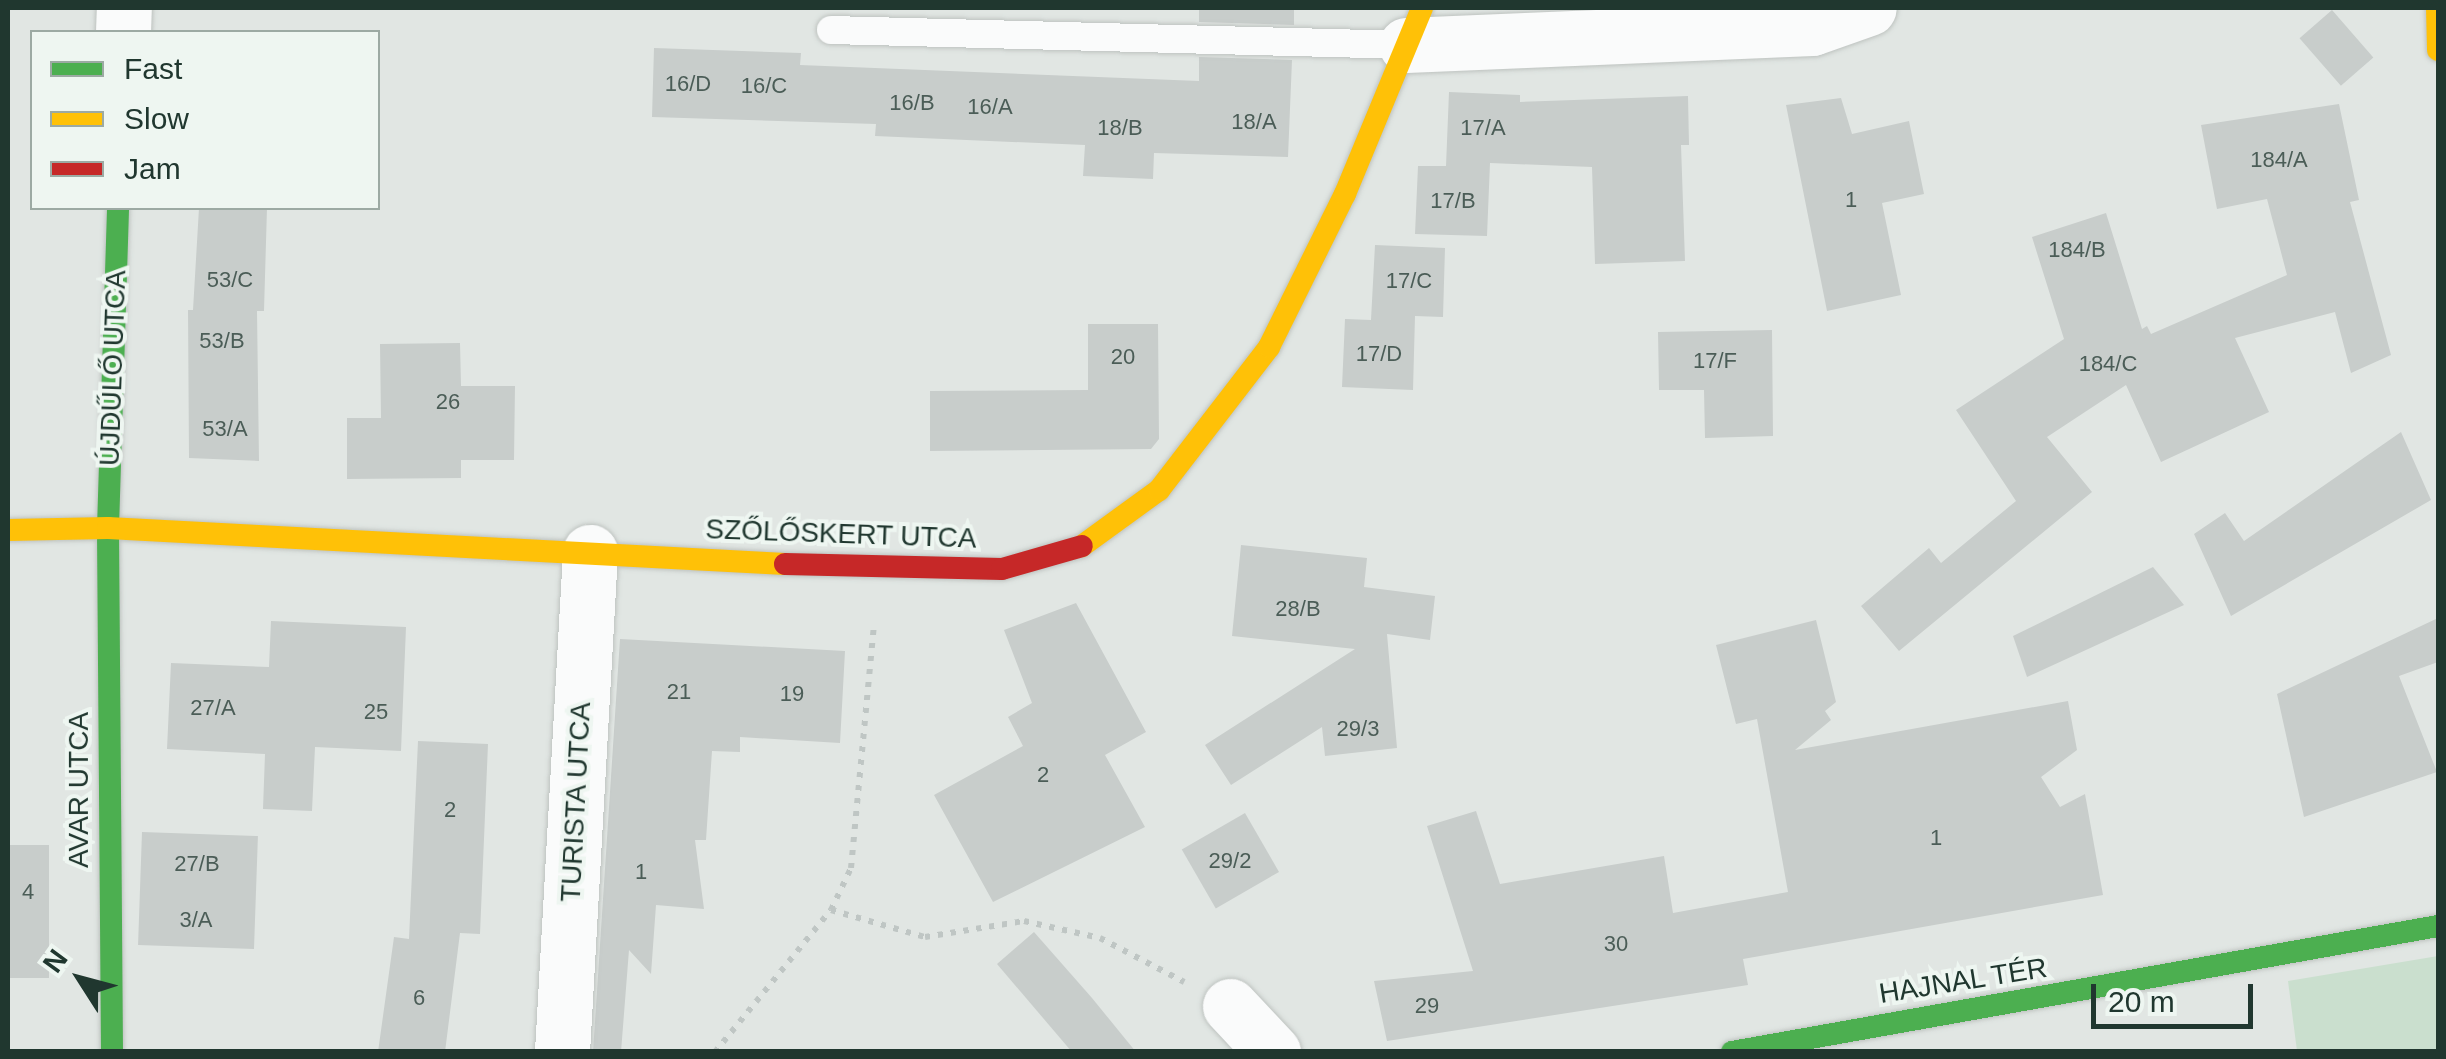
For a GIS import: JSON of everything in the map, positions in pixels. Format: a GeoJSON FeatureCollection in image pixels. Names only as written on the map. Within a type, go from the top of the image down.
{"type":"FeatureCollection","features":[{"type":"Feature","properties":{"kind":"street"},"geometry":{"type":"LineString","coordinates":[[1414,26],[1812,28],[1869,8]]}},
{"type":"Feature","properties":{"kind":"street"},"geometry":{"type":"LineString","coordinates":[[2437,8],[2438,50]]}},
{"type":"Feature","properties":{"kind":"street","name":"SZŐLŐSKERT UTCA"},"geometry":{"type":"LineString","coordinates":[[8,530],[108,528],[879,569],[1002,569],[1080,546],[1159,490],[1269,346],[1345,194],[1414,26]]}},
{"type":"Feature","properties":{"kind":"street","name":"ÚJDŰLŐ UTCA"},"geometry":{"type":"LineString","coordinates":[[108,528],[118,210]]}},
{"type":"Feature","properties":{"kind":"street","name":"AVAR UTCA"},"geometry":{"type":"LineString","coordinates":[[108,528],[112,1052]]}},
{"type":"Feature","properties":{"kind":"street","name":"TURISTA UTCA"},"geometry":{"type":"LineString","coordinates":[[562,1052],[590,552]]}},
{"type":"Feature","properties":{"kind":"street","name":"HAJNAL TÉR"},"geometry":{"type":"LineString","coordinates":[[1732,1052],[1871,1039],[2438,926]]}},
{"type":"Feature","properties":{"kind":"street"},"geometry":{"type":"LineString","coordinates":[[1230,1006],[1273,1052]]}},
{"type":"Feature","properties":{"kind":"lane"},"geometry":{"type":"LineString","coordinates":[[830,30],[1414,26]]}},
{"type":"Feature","properties":{"kind":"path"},"geometry":{"type":"LineString","coordinates":[[716,1052],[831,910],[851,868],[879,569]]}},
{"type":"Feature","properties":{"kind":"path"},"geometry":{"type":"LineString","coordinates":[[831,910],[925,938],[1024,920],[1100,938],[1230,1006]]}},
{"type":"Feature","properties":{"kind":"green space"},"geometry":{"type":"Polygon","coordinates":[[[2438,956],[2438,1051],[2297,1051],[2288,981],[2438,956]]]}},
{"type":"Feature","properties":{"kind":"building"},"geometry":{"type":"Polygon","coordinates":[[[1199,8],[1294,8],[1294,25],[1199,22],[1199,8]]]}},
{"type":"Feature","properties":{"kind":"building"},"geometry":{"type":"Polygon","coordinates":[[[2332,10],[2373,58],[2341,86],[2300,38],[2332,10]]]}},
{"type":"Feature","properties":{"kind":"building"},"geometry":{"type":"Polygon","coordinates":[[[654,48],[801,53],[800,65],[1199,81],[1199,57],[1292,60],[1288,157],[1154,153],[1153,179],[1083,176],[1085,145],[875,136],[876,124],[652,117],[654,48]]]}},
{"type":"Feature","properties":{"kind":"building"},"geometry":{"type":"Polygon","coordinates":[[[1449,92],[1520,95],[1520,102],[1688,96],[1689,145],[1681,145],[1685,261],[1595,264],[1592,167],[1490,163],[1487,236],[1415,234],[1418,166],[1446,166],[1449,92]]]}},
{"type":"Feature","properties":{"kind":"building"},"geometry":{"type":"Polygon","coordinates":[[[1841,98],[1852,134],[1909,121],[1924,194],[1882,203],[1901,295],[1827,311],[1786,105],[1841,98]]]}},
{"type":"Feature","properties":{"kind":"building"},"geometry":{"type":"Polygon","coordinates":[[[2339,104],[2359,200],[2350,202],[2391,355],[2351,373],[2335,312],[2235,338],[2269,412],[2161,462],[2126,385],[2047,437],[2092,492],[1899,651],[1861,606],[1929,548],[1941,563],[2016,501],[1956,410],[2064,339],[2032,237],[2106,213],[2142,329],[2147,326],[2151,334],[2287,275],[2267,199],[2217,209],[2201,125],[2339,104]]]}},
{"type":"Feature","properties":{"kind":"building"},"geometry":{"type":"Polygon","coordinates":[[[199,210],[267,210],[264,311],[257,311],[259,461],[189,458],[188,310],[193,310],[199,210]]]}},
{"type":"Feature","properties":{"kind":"building"},"geometry":{"type":"Polygon","coordinates":[[[1375,245],[1445,248],[1443,317],[1415,316],[1413,390],[1342,387],[1345,319],[1371,320],[1375,245]]]}},
{"type":"Feature","properties":{"kind":"building"},"geometry":{"type":"Polygon","coordinates":[[[1088,324],[1158,324],[1159,439],[1151,449],[930,451],[930,391],[1088,390],[1088,324]]]}},
{"type":"Feature","properties":{"kind":"building"},"geometry":{"type":"Polygon","coordinates":[[[1772,330],[1773,436],[1705,438],[1704,390],[1659,390],[1658,332],[1772,330]]]}},
{"type":"Feature","properties":{"kind":"building"},"geometry":{"type":"Polygon","coordinates":[[[460,343],[461,386],[515,386],[514,460],[461,460],[461,478],[347,479],[347,418],[381,418],[380,344],[460,343]]]}},
{"type":"Feature","properties":{"kind":"building"},"geometry":{"type":"Polygon","coordinates":[[[2401,432],[2431,500],[2231,616],[2194,534],[2225,513],[2244,541],[2401,432]]]}},
{"type":"Feature","properties":{"kind":"building"},"geometry":{"type":"Polygon","coordinates":[[[1241,545],[1367,558],[1364,587],[1435,596],[1430,640],[1387,634],[1397,748],[1325,756],[1322,727],[1231,785],[1205,745],[1355,649],[1232,636],[1241,545]]]}},
{"type":"Feature","properties":{"kind":"building"},"geometry":{"type":"Polygon","coordinates":[[[2153,567],[2184,605],[2027,677],[2013,636],[2153,567]]]}},
{"type":"Feature","properties":{"kind":"building"},"geometry":{"type":"Polygon","coordinates":[[[1076,603],[1146,732],[1105,755],[1145,827],[993,902],[934,795],[1023,746],[1008,717],[1032,703],[1004,630],[1076,603]]]}},
{"type":"Feature","properties":{"kind":"building"},"geometry":{"type":"Polygon","coordinates":[[[2438,618],[2438,662],[2399,676],[2437,772],[2304,817],[2277,694],[2438,618]]]}},
{"type":"Feature","properties":{"kind":"building"},"geometry":{"type":"Polygon","coordinates":[[[1816,620],[1836,702],[1825,711],[1831,720],[1795,750],[2068,701],[2077,750],[2041,777],[2060,807],[2085,794],[2103,895],[1743,959],[1748,985],[1387,1041],[1374,981],[1473,971],[1427,826],[1476,811],[1500,884],[1664,856],[1673,913],[1788,892],[1757,719],[1736,724],[1716,645],[1816,620]]]}},
{"type":"Feature","properties":{"kind":"building"},"geometry":{"type":"Polygon","coordinates":[[[271,621],[406,627],[401,751],[315,747],[312,811],[263,809],[265,754],[167,749],[171,663],[269,667],[271,621]]]}},
{"type":"Feature","properties":{"kind":"building"},"geometry":{"type":"Polygon","coordinates":[[[620,639],[845,651],[840,743],[740,737],[740,752],[712,751],[706,840],[695,840],[704,909],[656,905],[651,974],[629,950],[621,1052],[593,1052],[620,639]]]}},
{"type":"Feature","properties":{"kind":"building"},"geometry":{"type":"Polygon","coordinates":[[[418,741],[488,744],[480,934],[460,933],[445,1052],[378,1052],[394,937],[409,939],[418,741]]]}},
{"type":"Feature","properties":{"kind":"building"},"geometry":{"type":"Polygon","coordinates":[[[1245,813],[1279,872],[1216,908],[1182,850],[1245,813]]]}},
{"type":"Feature","properties":{"kind":"building"},"geometry":{"type":"Polygon","coordinates":[[[142,832],[258,836],[254,949],[138,945],[142,832]]]}},
{"type":"Feature","properties":{"kind":"building"},"geometry":{"type":"Polygon","coordinates":[[[8,845],[49,845],[49,978],[8,978],[8,845]]]}},
{"type":"Feature","properties":{"kind":"building"},"geometry":{"type":"Polygon","coordinates":[[[1034,932],[1136,1052],[1072,1052],[997,964],[1034,932]]]}},
{"type":"Feature","properties":{"kind":"traffic: fast"},"geometry":{"type":"LineString","coordinates":[[112,1052],[108,528],[118,210]]}},
{"type":"Feature","properties":{"kind":"traffic: fast"},"geometry":{"type":"LineString","coordinates":[[1732,1052],[2438,926]]}},
{"type":"Feature","properties":{"kind":"traffic: slow"},"geometry":{"type":"LineString","coordinates":[[1082,546],[1159,490],[1269,347],[1345,194],[1422,8]]}},
{"type":"Feature","properties":{"kind":"traffic: slow"},"geometry":{"type":"LineString","coordinates":[[2437,8],[2438,50]]}},
{"type":"Feature","properties":{"kind":"traffic: slow"},"geometry":{"type":"LineString","coordinates":[[8,530],[108,528],[785,564]]}},
{"type":"Feature","properties":{"kind":"traffic: jam"},"geometry":{"type":"LineString","coordinates":[[785,564],[1002,569],[1082,546]]}}]}
